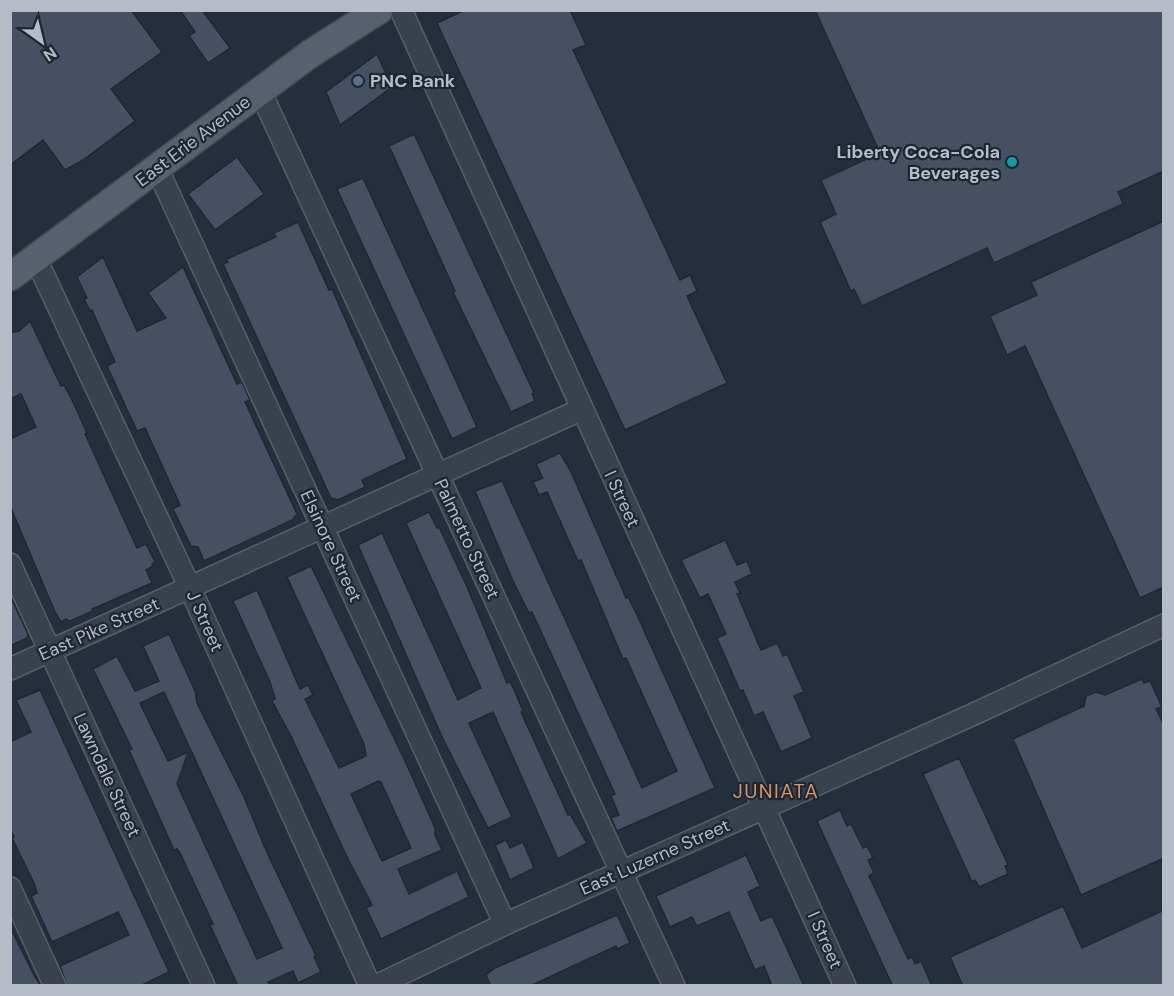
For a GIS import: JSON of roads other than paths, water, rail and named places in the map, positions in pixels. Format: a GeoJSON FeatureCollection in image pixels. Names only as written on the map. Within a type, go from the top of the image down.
{"type":"FeatureCollection","features":[{"type":"Feature","properties":{"kind":"main road","name":"East Erie Avenue"},"geometry":{"type":"LineString","coordinates":[[10,278],[260,91],[330,41],[379,10]]}},
{"type":"Feature","properties":{"kind":"street","name":"I Street"},"geometry":{"type":"LineString","coordinates":[[401,10],[580,410],[845,986]]}},
{"type":"Feature","properties":{"kind":"street","name":"Palmetto Street"},"geometry":{"type":"LineString","coordinates":[[260,91],[674,986]]}},
{"type":"Feature","properties":{"kind":"street","name":"Elsinore Street"},"geometry":{"type":"LineString","coordinates":[[157,168],[505,924]]}},
{"type":"Feature","properties":{"kind":"street","name":"J Street"},"geometry":{"type":"LineString","coordinates":[[36,259],[190,588],[370,986]]}},
{"type":"Feature","properties":{"kind":"street","name":"East Pike Street"},"geometry":{"type":"LineString","coordinates":[[10,669],[580,410]]}},
{"type":"Feature","properties":{"kind":"street","name":"Lawndale Street"},"geometry":{"type":"LineString","coordinates":[[10,564],[204,986]]}},
{"type":"Feature","properties":{"kind":"street","name":"East Luzerne Street"},"geometry":{"type":"LineString","coordinates":[[376,986],[505,924],[1161,632]]}},
{"type":"Feature","properties":{"kind":"street"},"geometry":{"type":"LineString","coordinates":[[10,888],[55,986]]}},
{"type":"Feature","properties":{"kind":"place","name":"PNC Bank"},"geometry":{"type":"Point","coordinates":[358,81]}},
{"type":"Feature","properties":{"kind":"place","name":"Liberty Coca-Cola Beverages"},"geometry":{"type":"Point","coordinates":[1012,162]}},
{"type":"Feature","properties":{"kind":"district","name":"JUNIATA"},"geometry":{"type":"Point","coordinates":[776,791]}}]}
